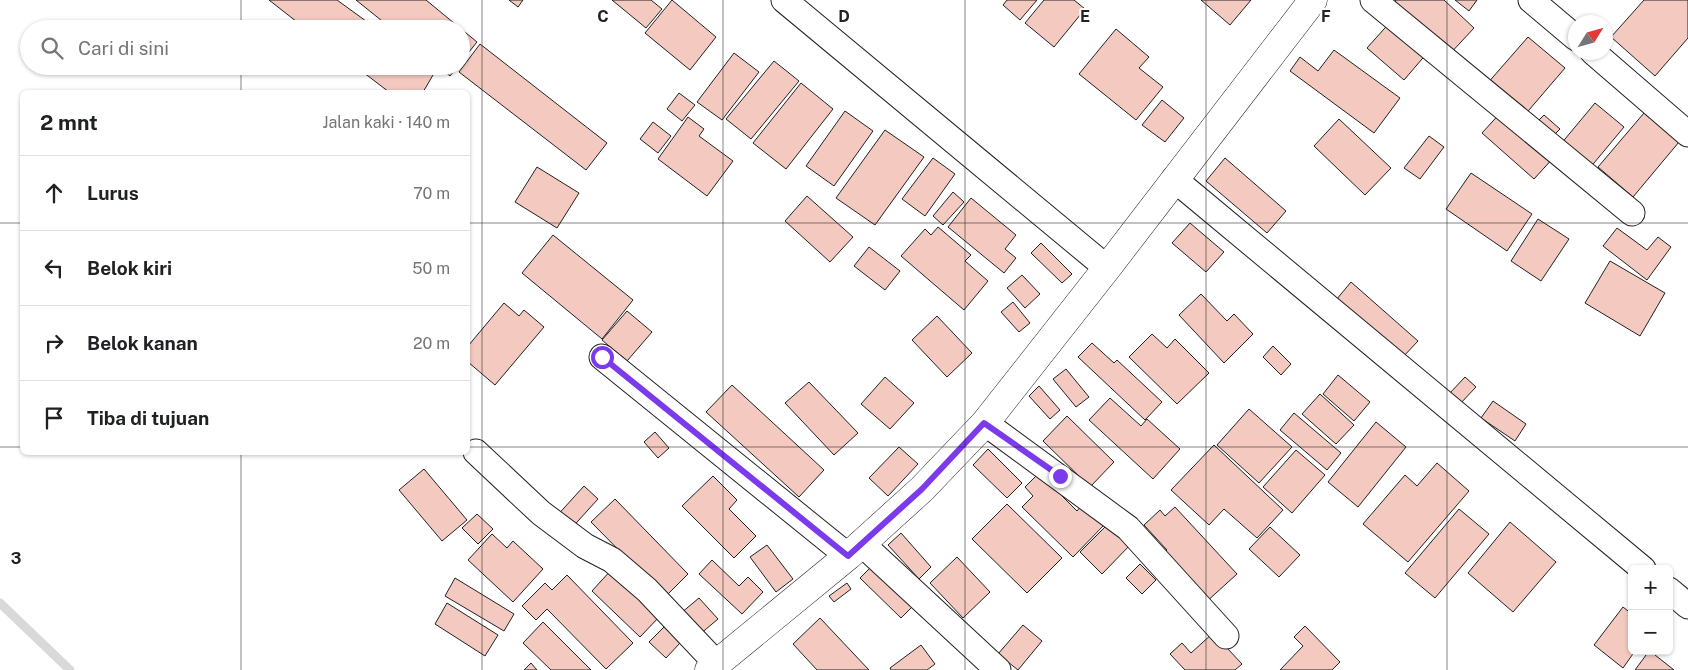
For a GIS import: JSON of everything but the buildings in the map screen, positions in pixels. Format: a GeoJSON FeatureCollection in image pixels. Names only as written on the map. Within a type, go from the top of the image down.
{"type":"FeatureCollection","features":[{"type":"Feature","properties":{"kind":"street"},"geometry":{"type":"LineString","coordinates":[[784,0],[1107,268]]}},
{"type":"Feature","properties":{"kind":"street"},"geometry":{"type":"LineString","coordinates":[[476,452],[541,513],[586,546],[612,560],[647,590],[713,667],[854,549],[922,489],[984,423],[1107,268],[1313,0]]}},
{"type":"Feature","properties":{"kind":"street"},"geometry":{"type":"LineString","coordinates":[[1373,0],[1632,213]]}},
{"type":"Feature","properties":{"kind":"street"},"geometry":{"type":"LineString","coordinates":[[1531,0],[1568,31]]}},
{"type":"Feature","properties":{"kind":"street"},"geometry":{"type":"LineString","coordinates":[[1602,60],[1688,134]]}},
{"type":"Feature","properties":{"kind":"street"},"geometry":{"type":"LineString","coordinates":[[1174,179],[1638,565]]}},
{"type":"Feature","properties":{"kind":"street"},"geometry":{"type":"LineString","coordinates":[[602,357],[854,549],[998,670]]}},
{"type":"Feature","properties":{"kind":"street"},"geometry":{"type":"LineString","coordinates":[[984,423],[1128,528],[1226,636]]}},
{"type":"Feature","properties":{"kind":"street"},"geometry":{"type":"LineString","coordinates":[[1673,593],[1688,606]]}},
{"type":"Feature","properties":{"kind":"waterway"},"geometry":{"type":"LineString","coordinates":[[0,603],[70,670]]}},
{"type":"Feature","properties":{"kind":"route"},"geometry":{"type":"LineString","coordinates":[[602,357],[848,556],[922,489],[984,423],[1060,476]]}}]}
